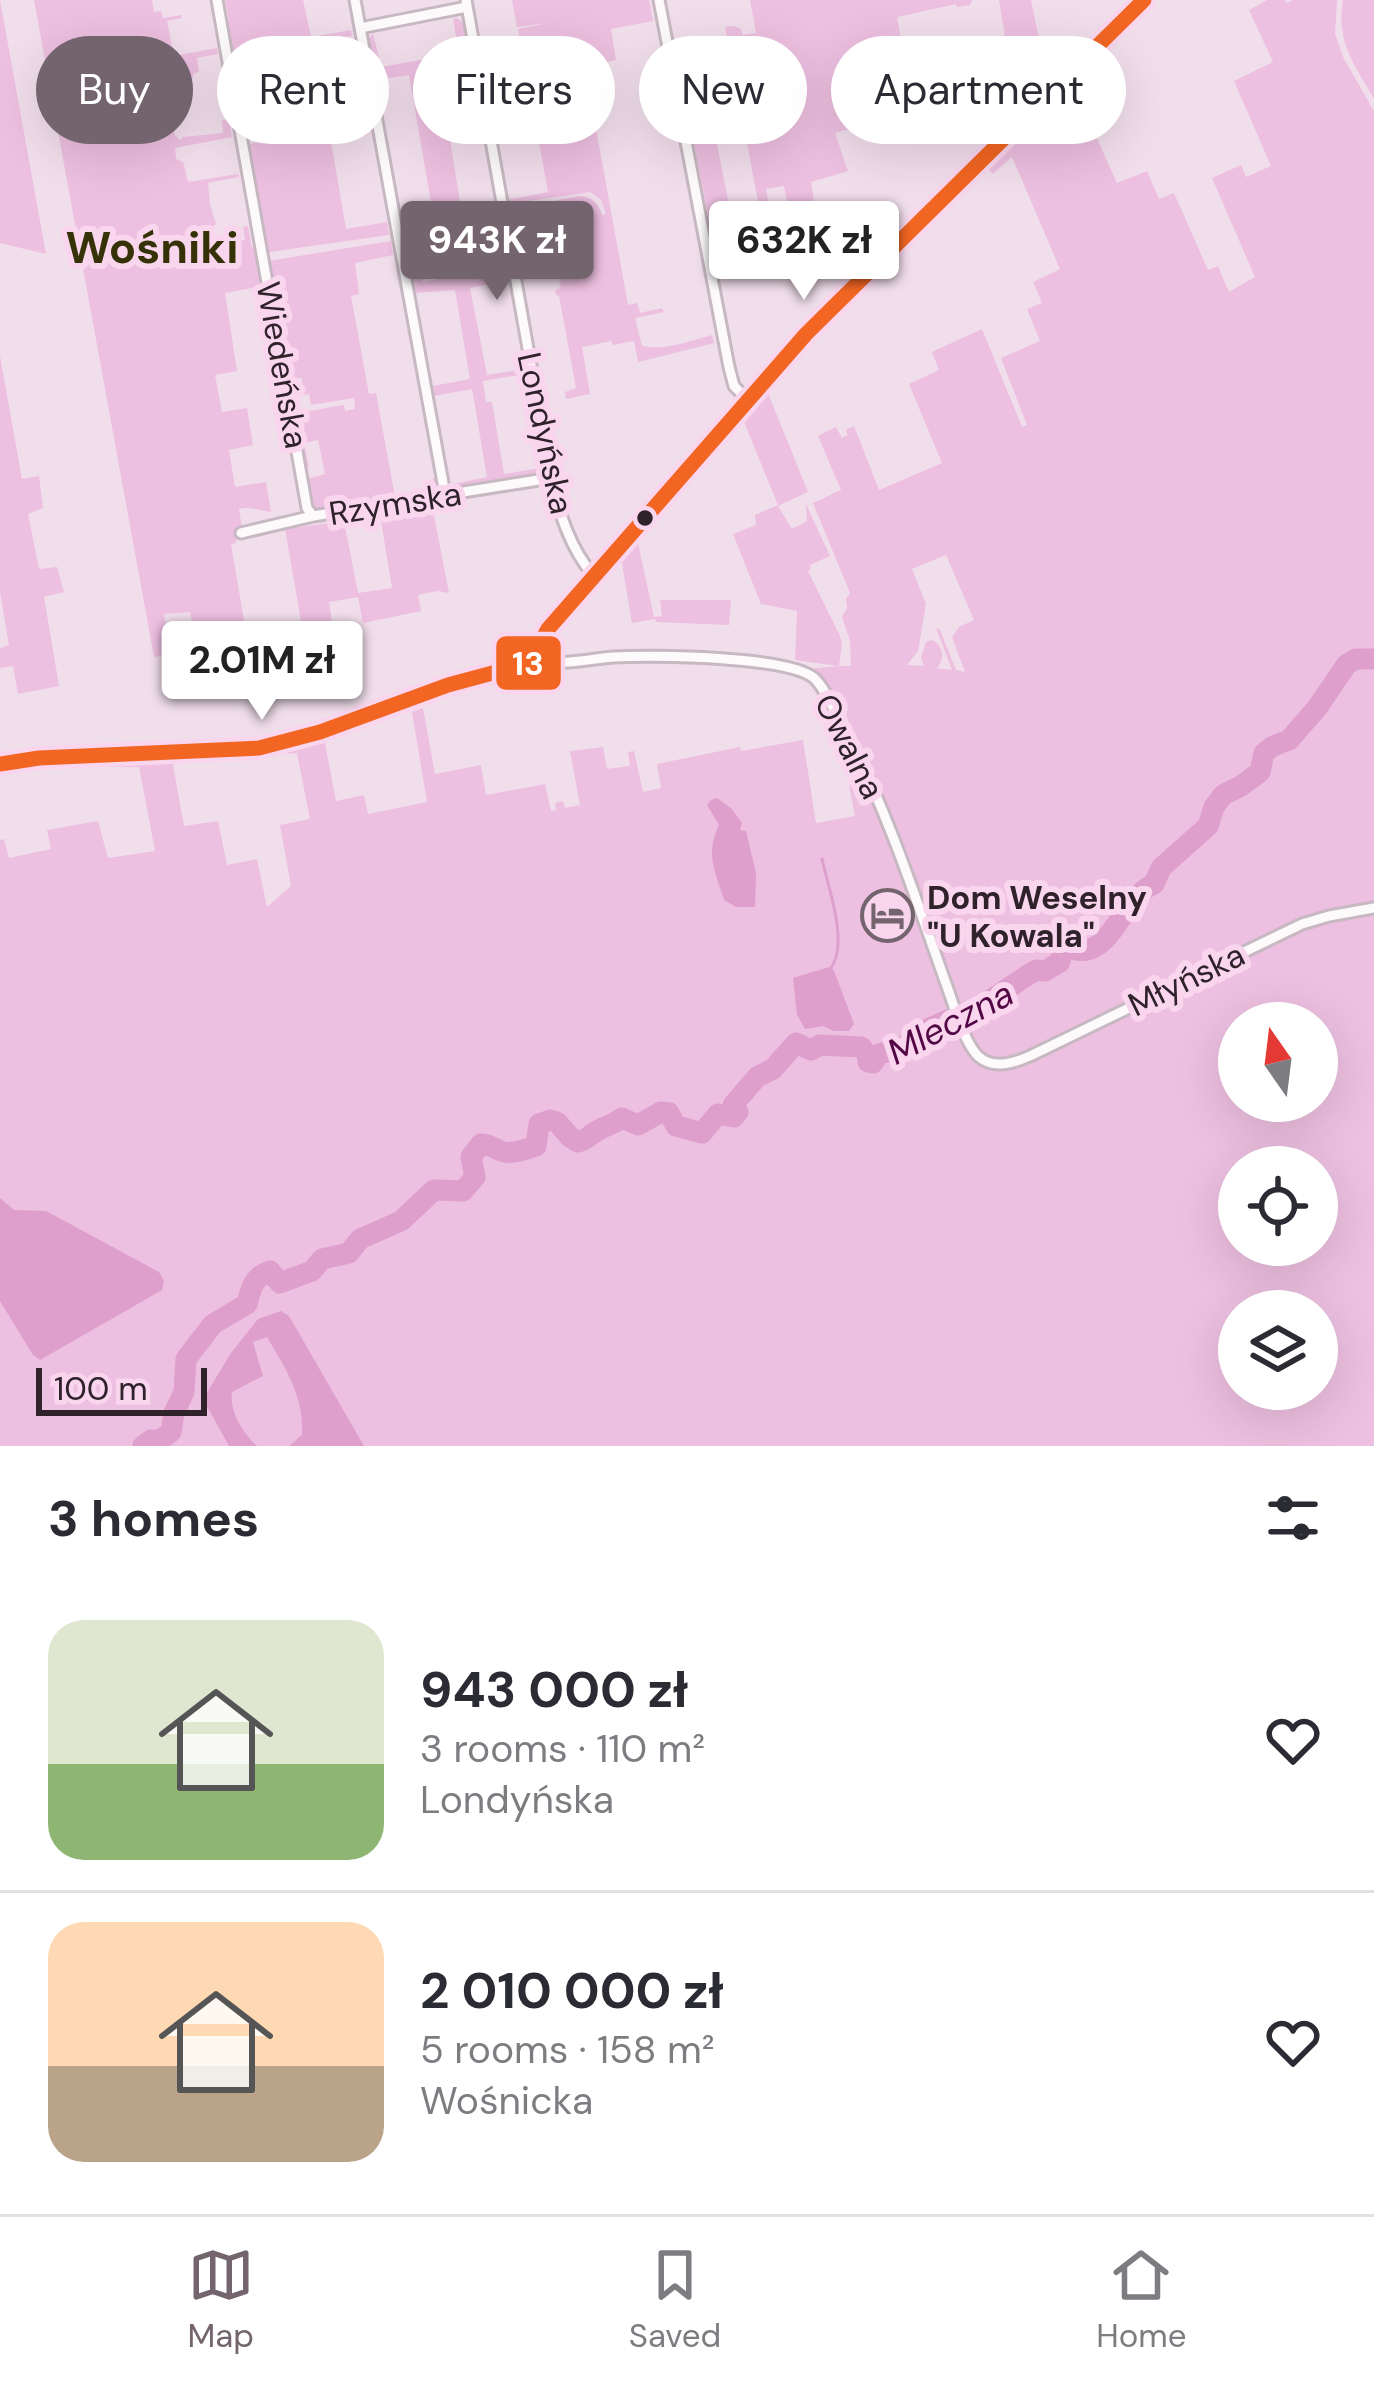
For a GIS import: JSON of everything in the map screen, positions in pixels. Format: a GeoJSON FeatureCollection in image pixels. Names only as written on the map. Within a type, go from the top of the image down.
{"type":"FeatureCollection","features":[{"type":"Feature","properties":{"kind":"street","name":"Wiedeńska"},"geometry":{"type":"LineString","coordinates":[[217,0],[307,508],[313,516]]}},
{"type":"Feature","properties":{"kind":"street"},"geometry":{"type":"LineString","coordinates":[[355,0],[445,494]]}},
{"type":"Feature","properties":{"kind":"street"},"geometry":{"type":"LineString","coordinates":[[659,0],[729,367],[734,386],[747,399]]}},
{"type":"Feature","properties":{"kind":"street"},"geometry":{"type":"LineString","coordinates":[[0,764],[259,748],[524,665],[548,629],[806,334],[1144,0]]}},
{"type":"Feature","properties":{"kind":"street"},"geometry":{"type":"LineString","coordinates":[[360,28],[466,4]]}},
{"type":"Feature","properties":{"kind":"street","name":"Londyńska"},"geometry":{"type":"LineString","coordinates":[[466,4],[550,478],[563,522],[594,576]]}},
{"type":"Feature","properties":{"kind":"street"},"geometry":{"type":"LineString","coordinates":[[398,235],[504,215]]}},
{"type":"Feature","properties":{"kind":"street","name":"Rzymska"},"geometry":{"type":"LineString","coordinates":[[241,533],[313,516],[550,478]]}},
{"type":"Feature","properties":{"kind":"street","name":"Owalna"},"geometry":{"type":"LineString","coordinates":[[532,659],[549,663],[690,657],[754,662],[810,675],[824,692],[877,794],[976,1054],[1004,1064]]}},
{"type":"Feature","properties":{"kind":"street","name":"Młyńska"},"geometry":{"type":"LineString","coordinates":[[1004,1064],[1030,1057],[1273,937],[1329,916],[1374,908]]}},
{"type":"Feature","properties":{"kind":"shaded area"},"geometry":{"type":"Polygon","coordinates":[[[0,0],[46,254],[0,243],[0,0]]]}},
{"type":"Feature","properties":{"kind":"shaded area"},"geometry":{"type":"Polygon","coordinates":[[[34,0],[152,0],[154,12],[161,11],[163,18],[182,18],[167,21],[170,36],[41,36],[34,0]]]}},
{"type":"Feature","properties":{"kind":"shaded area"},"geometry":{"type":"Polygon","coordinates":[[[225,0],[303,0],[311,36],[228,36],[225,21],[229,20],[225,0]]]}},
{"type":"Feature","properties":{"kind":"shaded area"},"geometry":{"type":"Polygon","coordinates":[[[512,0],[649,0],[653,21],[611,29],[612,36],[519,36],[518,29],[548,23],[517,27],[512,0]]]}},
{"type":"Feature","properties":{"kind":"shaded area"},"geometry":{"type":"Polygon","coordinates":[[[750,0],[972,0],[970,5],[897,17],[900,36],[831,36],[831,144],[839,144],[848,171],[811,182],[814,202],[788,208],[784,186],[766,189],[773,226],[763,228],[747,144],[807,144],[807,36],[727,36],[725,27],[741,29],[743,35],[756,33],[750,0]]]}},
{"type":"Feature","properties":{"kind":"shaded area"},"geometry":{"type":"Polygon","coordinates":[[[999,0],[1031,0],[1038,36],[1005,36],[999,0]]]}},
{"type":"Feature","properties":{"kind":"shaded area"},"geometry":{"type":"Polygon","coordinates":[[[1267,0],[1337,0],[1335,34],[1374,111],[1374,1446],[0,1446],[0,840],[4,839],[9,858],[51,849],[47,830],[98,821],[108,858],[155,851],[139,767],[104,765],[178,762],[173,765],[184,826],[218,821],[227,865],[257,859],[267,907],[291,886],[280,825],[310,819],[297,753],[287,751],[337,736],[325,743],[336,801],[364,795],[368,814],[427,802],[412,712],[423,708],[435,774],[481,765],[486,795],[545,784],[551,811],[563,801],[565,808],[580,805],[570,751],[603,747],[607,769],[630,766],[628,752],[634,751],[643,792],[661,788],[657,764],[803,740],[816,823],[855,816],[849,785],[863,777],[862,766],[809,669],[838,666],[795,660],[797,611],[761,604],[733,534],[756,525],[755,515],[778,505],[744,422],[729,434],[768,393],[808,492],[778,506],[792,529],[807,521],[806,504],[830,556],[810,565],[808,571],[840,636],[839,666],[851,666],[842,617],[850,593],[813,503],[841,490],[818,436],[836,427],[842,438],[854,426],[879,490],[942,463],[909,384],[939,370],[932,352],[982,329],[1022,427],[1027,425],[1001,358],[1040,341],[1027,309],[1042,303],[1033,282],[1060,269],[1012,157],[993,174],[987,168],[1011,144],[1099,144],[1117,183],[1147,171],[1159,199],[1174,193],[1208,270],[1218,266],[1229,292],[1255,277],[1212,178],[1241,165],[1246,177],[1271,166],[1234,81],[1273,62],[1249,10],[1267,0]],[[946,555],[912,569],[926,604],[918,651],[907,665],[924,666],[921,657],[926,642],[932,640],[942,653],[937,668],[952,670],[936,628],[956,670],[965,672],[952,637],[959,627],[974,620],[946,555]]]}},
{"type":"Feature","properties":{"kind":"shaded area"},"geometry":{"type":"Polygon","coordinates":[[[1343,0],[1374,0],[1374,99],[1344,41],[1343,0]]]}},
{"type":"Feature","properties":{"kind":"shaded area"},"geometry":{"type":"Polygon","coordinates":[[[453,19],[463,22],[465,36],[456,36],[453,19]]]}},
{"type":"Feature","properties":{"kind":"shaded area"},"geometry":{"type":"Polygon","coordinates":[[[351,30],[352,36],[317,36],[351,30]]]}},
{"type":"Feature","properties":{"kind":"shaded area"},"geometry":{"type":"Polygon","coordinates":[[[217,48],[217,54],[197,58],[199,72],[193,74],[193,52],[217,48]]]}},
{"type":"Feature","properties":{"kind":"shaded area"},"geometry":{"type":"Polygon","coordinates":[[[413,61],[413,98],[409,75],[389,78],[389,66],[413,61]]]}},
{"type":"Feature","properties":{"kind":"shaded area"},"geometry":{"type":"Polygon","coordinates":[[[217,134],[217,140],[175,148],[176,159],[183,162],[188,182],[238,174],[208,183],[216,224],[209,231],[211,238],[220,245],[245,240],[243,227],[248,226],[252,248],[258,243],[263,293],[258,287],[225,293],[237,371],[215,375],[222,412],[247,408],[253,445],[229,450],[235,487],[266,482],[271,512],[239,509],[242,529],[236,531],[236,543],[231,544],[248,644],[218,648],[216,638],[203,640],[200,621],[192,621],[190,612],[164,614],[170,654],[154,657],[60,144],[193,144],[193,136],[217,134]]]}},
{"type":"Feature","properties":{"kind":"shaded area"},"geometry":{"type":"Polygon","coordinates":[[[248,144],[331,144],[346,229],[387,222],[389,235],[269,252],[248,144]]]}},
{"type":"Feature","properties":{"kind":"shaded area"},"geometry":{"type":"Polygon","coordinates":[[[421,144],[451,144],[462,215],[429,221],[432,208],[421,144]]]}},
{"type":"Feature","properties":{"kind":"shaded area"},"geometry":{"type":"Polygon","coordinates":[[[539,144],[599,144],[628,305],[637,303],[640,313],[662,308],[664,312],[635,318],[642,346],[669,346],[712,335],[714,343],[638,362],[634,341],[582,347],[590,394],[566,399],[565,392],[576,388],[555,291],[564,277],[557,273],[548,227],[519,232],[517,225],[511,226],[509,210],[579,196],[591,199],[606,214],[601,200],[590,192],[508,204],[507,200],[548,192],[539,144]]]}},
{"type":"Feature","properties":{"kind":"shaded area"},"geometry":{"type":"Polygon","coordinates":[[[694,144],[717,144],[732,220],[710,224],[694,144]]]}},
{"type":"Feature","properties":{"kind":"shaded area"},"geometry":{"type":"Polygon","coordinates":[[[487,225],[501,229],[510,276],[470,288],[487,375],[525,369],[525,374],[483,381],[486,402],[492,402],[504,474],[541,468],[539,476],[453,488],[448,481],[487,477],[472,389],[434,396],[433,386],[470,379],[455,290],[416,293],[408,250],[418,240],[423,282],[506,267],[500,234],[487,225]]]}},
{"type":"Feature","properties":{"kind":"shaded area"},"geometry":{"type":"Polygon","coordinates":[[[391,241],[393,255],[355,263],[359,294],[351,296],[369,394],[376,393],[395,497],[432,491],[433,478],[436,492],[318,512],[312,506],[307,479],[325,474],[318,440],[304,443],[309,467],[305,468],[298,422],[304,421],[303,412],[344,405],[345,411],[355,409],[354,398],[311,405],[309,394],[296,396],[294,386],[302,384],[302,378],[289,379],[278,294],[274,294],[268,261],[391,241]]]}},
{"type":"Feature","properties":{"kind":"shaded area"},"geometry":{"type":"Polygon","coordinates":[[[0,356],[22,479],[39,476],[43,508],[28,514],[39,569],[57,567],[64,592],[44,597],[59,686],[18,694],[13,666],[0,668],[0,648],[9,645],[0,592],[0,356]]]}},
{"type":"Feature","properties":{"kind":"shaded area"},"geometry":{"type":"Polygon","coordinates":[[[679,493],[638,543],[654,617],[662,616],[660,600],[731,600],[729,625],[655,619],[632,623],[622,563],[614,568],[679,493]]]}},
{"type":"Feature","properties":{"kind":"shaded area"},"geometry":{"type":"Polygon","coordinates":[[[431,500],[449,593],[418,595],[421,611],[363,623],[358,597],[329,602],[332,622],[302,627],[285,529],[344,521],[358,593],[392,588],[380,515],[359,516],[431,500]]]}},
{"type":"Feature","properties":{"kind":"shaded area"},"geometry":{"type":"Polygon","coordinates":[[[717,798],[732,809],[742,823],[740,830],[746,831],[756,873],[755,907],[736,907],[724,900],[712,854],[719,825],[707,805],[717,798]]]}},
{"type":"Feature","properties":{"kind":"shaded area"},"geometry":{"type":"Polygon","coordinates":[[[829,967],[854,1024],[849,1031],[823,1026],[805,1029],[797,1015],[793,978],[829,967]]]}},
{"type":"Feature","properties":{"kind":"shaded area"},"geometry":{"type":"Polygon","coordinates":[[[0,1198],[14,1210],[46,1211],[159,1272],[162,1290],[40,1360],[0,1301],[0,1198]]]}},
{"type":"Feature","properties":{"kind":"shaded area"},"geometry":{"type":"Polygon","coordinates":[[[281,1311],[289,1316],[364,1446],[289,1446],[302,1435],[300,1408],[267,1337],[253,1342],[263,1376],[232,1392],[238,1421],[257,1446],[229,1446],[203,1399],[258,1319],[281,1311]]]}},
{"type":"Feature","properties":{"kind":"waterway","name":"Mleczna"},"geometry":{"type":"LineString","coordinates":[[143,1446],[171,1432],[184,1392],[186,1359],[213,1324],[247,1304],[260,1276],[270,1271],[280,1283],[312,1271],[322,1259],[349,1253],[360,1239],[401,1221],[434,1190],[463,1191],[475,1177],[471,1157],[481,1144],[508,1152],[536,1146],[539,1124],[550,1120],[578,1142],[622,1118],[638,1125],[661,1112],[669,1113],[676,1126],[702,1133],[718,1114],[734,1117],[738,1112],[733,1105],[796,1043],[811,1050],[820,1045],[861,1047],[873,1063],[879,1054],[904,1048],[914,1035],[986,1003],[1037,970],[1045,971],[1060,962],[1063,949],[1094,947],[1154,884],[1161,868],[1208,826],[1223,795],[1260,772],[1264,753],[1289,740],[1347,664],[1374,659]]}},
{"type":"Feature","properties":{"kind":"waterway"},"geometry":{"type":"LineString","coordinates":[[822,859],[838,930],[831,968]]}},
{"type":"Feature","properties":{"kind":"transit line","name":"13"},"geometry":{"type":"LineString","coordinates":[[0,764],[259,748],[529,663],[548,629],[806,334],[1144,0]]}},
{"type":"Feature","properties":{"kind":"place","name":"Dom Weselny \"U Kowala\""},"geometry":{"type":"Point","coordinates":[888,916]}},
{"type":"Feature","properties":{"kind":"district","name":"Wośniki"},"geometry":{"type":"Point","coordinates":[152,247]}}]}
